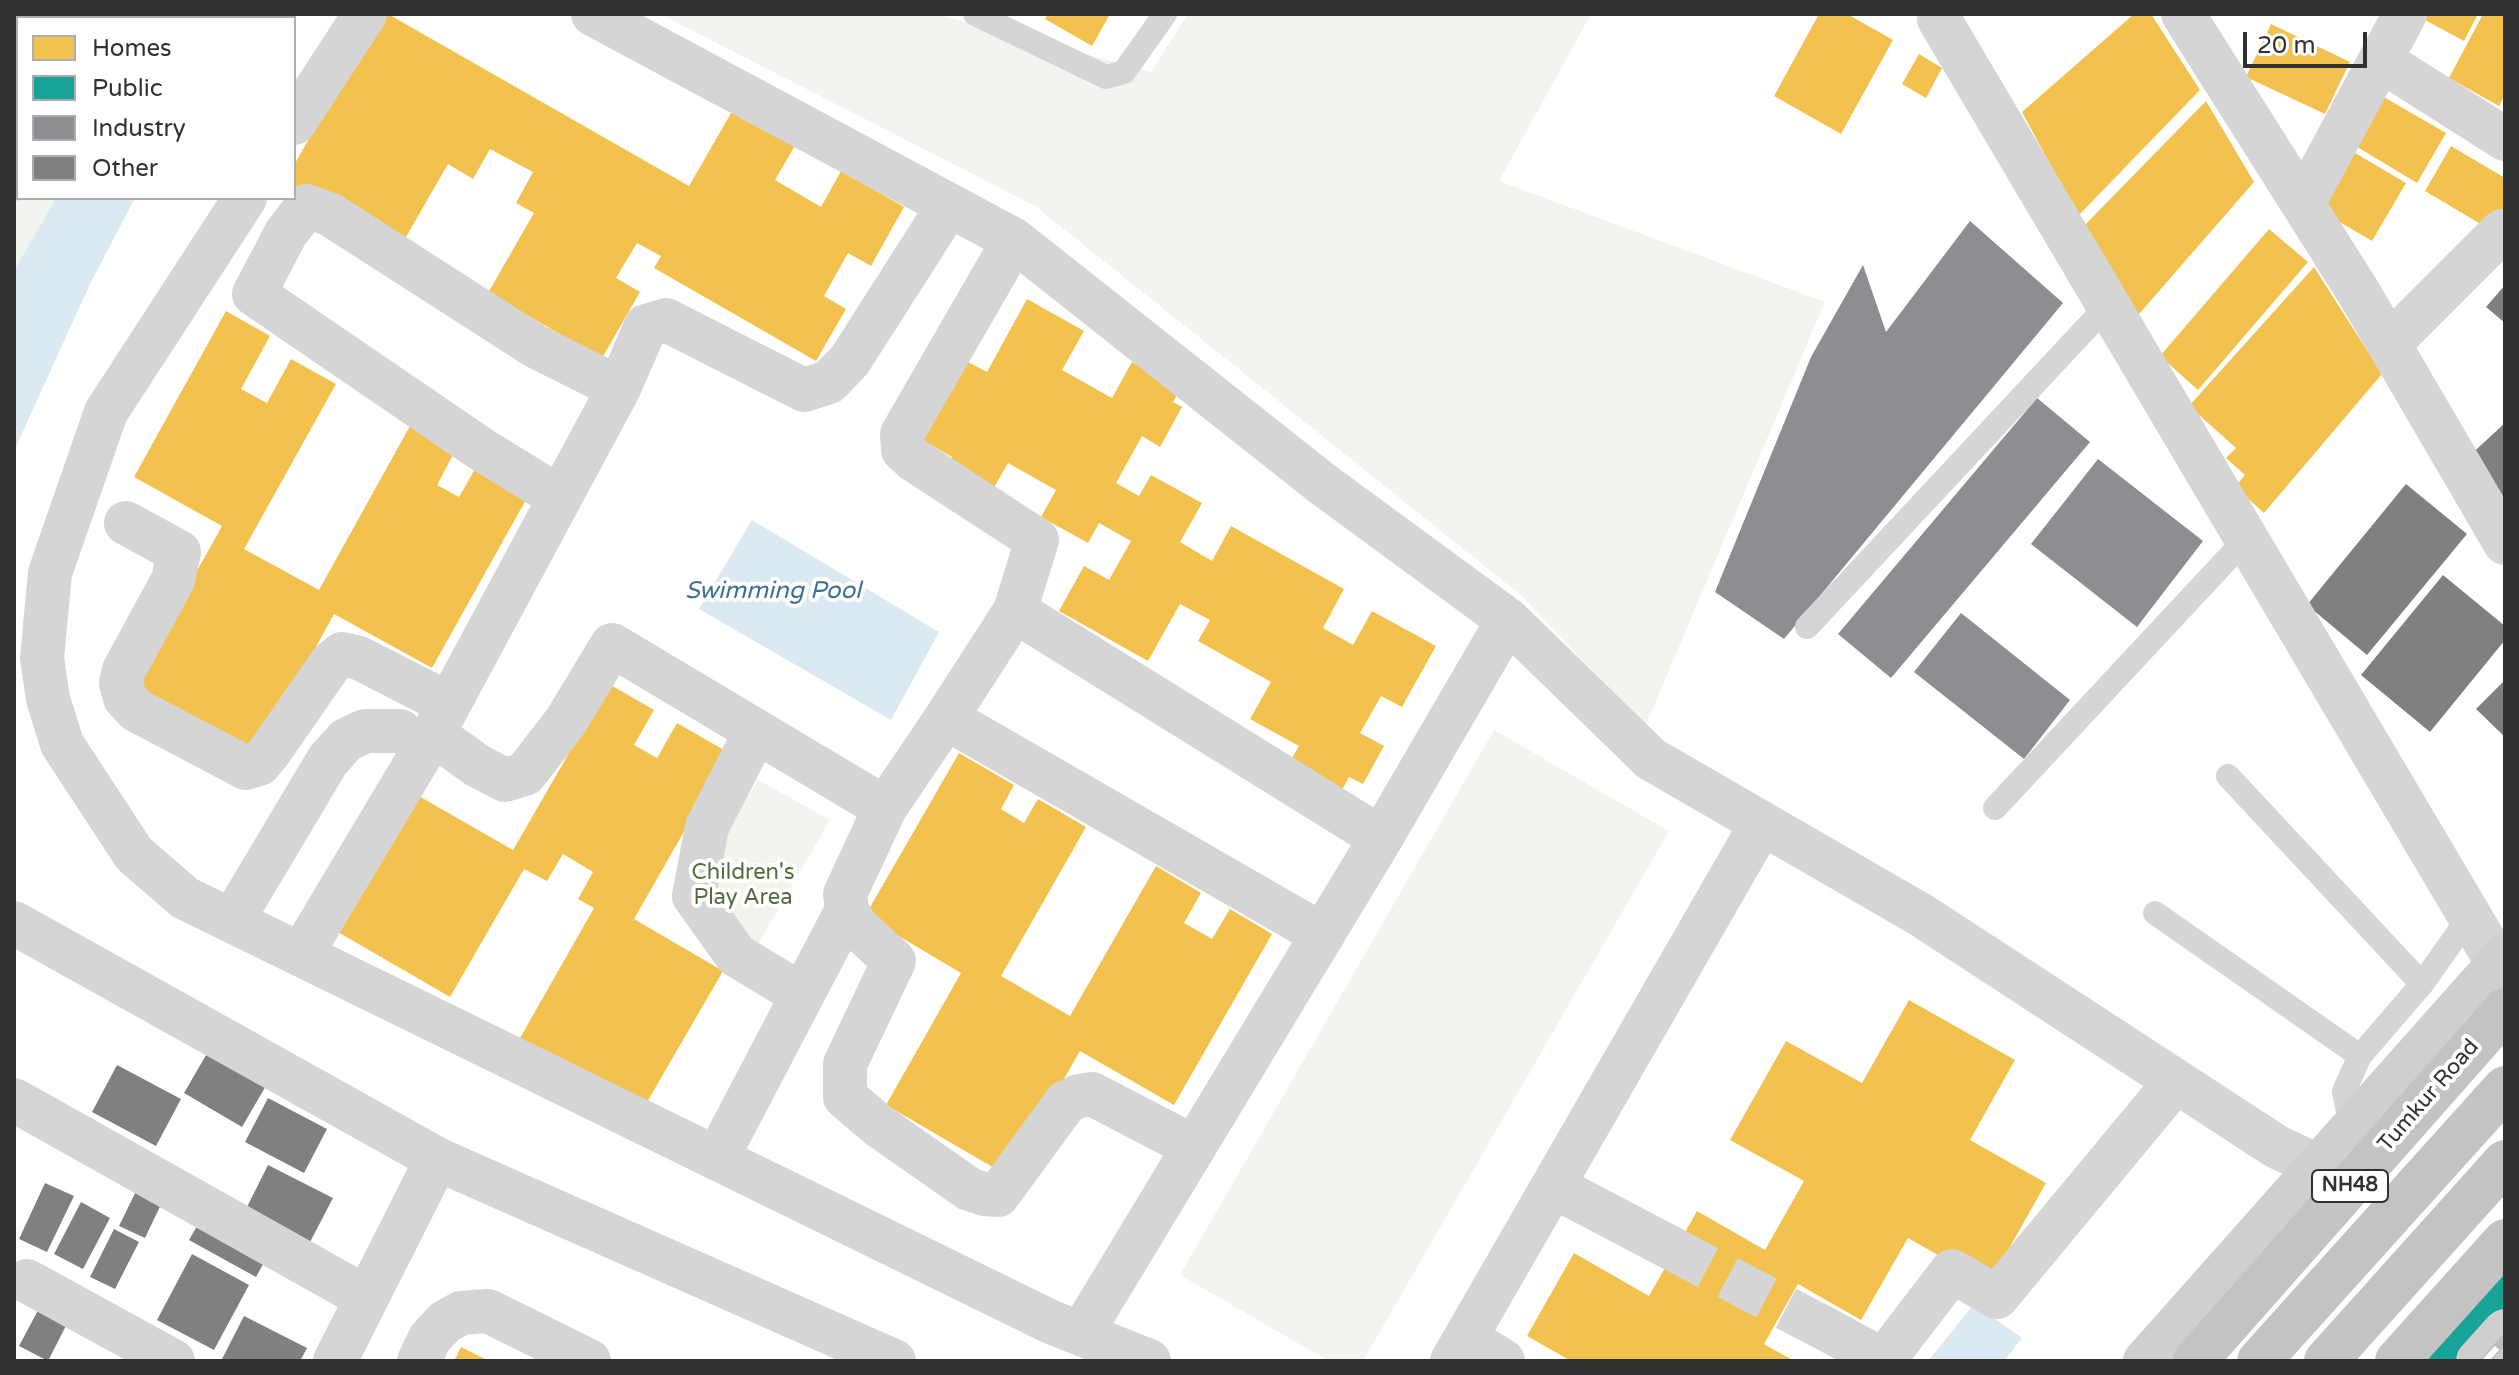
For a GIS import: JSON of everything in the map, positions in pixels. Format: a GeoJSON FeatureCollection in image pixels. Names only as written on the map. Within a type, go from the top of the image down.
{"type":"FeatureCollection","features":[{"type":"Feature","properties":{"kind":"highway","name":"Tumkur Road"},"geometry":{"type":"LineString","coordinates":[[2195,1361],[2505,1010]]}},
{"type":"Feature","properties":{"kind":"highway"},"geometry":{"type":"LineString","coordinates":[[2259,1361],[2505,1088]]}},
{"type":"Feature","properties":{"kind":"highway"},"geometry":{"type":"LineString","coordinates":[[2326,1361],[2505,1162]]}},
{"type":"Feature","properties":{"kind":"highway"},"geometry":{"type":"LineString","coordinates":[[2397,1361],[2505,1241]]}},
{"type":"Feature","properties":{"kind":"street"},"geometry":{"type":"LineString","coordinates":[[296,120],[365,14]]}},
{"type":"Feature","properties":{"kind":"street"},"geometry":{"type":"LineString","coordinates":[[593,14],[1014,240],[1324,485],[1508,620],[1651,759],[1921,915],[2277,1147],[2318,1166]]}},
{"type":"Feature","properties":{"kind":"street"},"geometry":{"type":"LineString","coordinates":[[2183,14],[2389,344],[2505,543]]}},
{"type":"Feature","properties":{"kind":"street"},"geometry":{"type":"LineString","coordinates":[[2303,204],[2405,14]]}},
{"type":"Feature","properties":{"kind":"street"},"geometry":{"type":"LineString","coordinates":[[1936,16],[2470,916],[2501,960],[2145,1361]]}},
{"type":"Feature","properties":{"kind":"street"},"geometry":{"type":"LineString","coordinates":[[2382,61],[2505,139]]}},
{"type":"Feature","properties":{"kind":"street"},"geometry":{"type":"LineString","coordinates":[[244,200],[106,412],[50,573],[42,658],[48,699],[62,744],[134,854],[185,898],[1081,1334],[1149,1361]]}},
{"type":"Feature","properties":{"kind":"street"},"geometry":{"type":"LineString","coordinates":[[301,955],[427,723],[619,388],[646,326],[666,320],[804,390],[829,382],[850,360],[949,205]]}},
{"type":"Feature","properties":{"kind":"street"},"geometry":{"type":"LineString","coordinates":[[559,497],[481,449],[254,294],[286,233],[307,206],[331,215],[535,346],[619,388]]}},
{"type":"Feature","properties":{"kind":"street"},"geometry":{"type":"LineString","coordinates":[[2389,344],[2502,231]]}},
{"type":"Feature","properties":{"kind":"street"},"geometry":{"type":"LineString","coordinates":[[1014,240],[902,434],[903,450],[1037,540],[1015,611],[885,808],[845,894],[847,910],[856,926],[894,961],[845,1064],[845,1097],[879,1126],[969,1189],[998,1195],[1066,1102],[1079,1096],[1092,1094],[1194,1147]]}},
{"type":"Feature","properties":{"kind":"street"},"geometry":{"type":"LineString","coordinates":[[126,523],[179,552],[173,580],[124,670],[121,683],[125,698],[136,710],[246,768],[259,764],[331,663],[342,654],[359,658],[427,723],[478,766],[505,780],[525,774],[566,721],[612,645],[885,808]]}},
{"type":"Feature","properties":{"kind":"street"},"geometry":{"type":"LineString","coordinates":[[1015,611],[1381,838]]}},
{"type":"Feature","properties":{"kind":"street"},"geometry":{"type":"LineString","coordinates":[[1081,1334],[1323,935],[1508,620]]}},
{"type":"Feature","properties":{"kind":"street"},"geometry":{"type":"LineString","coordinates":[[946,718],[1323,935]]}},
{"type":"Feature","properties":{"kind":"street"},"geometry":{"type":"LineString","coordinates":[[232,921],[346,740],[365,731],[427,723]]}},
{"type":"Feature","properties":{"kind":"street"},"geometry":{"type":"LineString","coordinates":[[756,731],[707,827],[694,896],[736,955],[802,995]]}},
{"type":"Feature","properties":{"kind":"street"},"geometry":{"type":"LineString","coordinates":[[1503,1361],[1459,1350],[1762,823]]}},
{"type":"Feature","properties":{"kind":"street"},"geometry":{"type":"LineString","coordinates":[[717,1158],[847,910]]}},
{"type":"Feature","properties":{"kind":"street"},"geometry":{"type":"LineString","coordinates":[[14,923],[437,1159],[894,1361]]}},
{"type":"Feature","properties":{"kind":"street"},"geometry":{"type":"LineString","coordinates":[[1824,1328],[1883,1361],[1952,1271],[1997,1297],[2176,1081]]}},
{"type":"Feature","properties":{"kind":"street"},"geometry":{"type":"LineString","coordinates":[[14,1100],[365,1297]]}},
{"type":"Feature","properties":{"kind":"street"},"geometry":{"type":"LineString","coordinates":[[335,1361],[437,1159]]}},
{"type":"Feature","properties":{"kind":"street"},"geometry":{"type":"LineString","coordinates":[[1553,1186],[1669,1247]]}},
{"type":"Feature","properties":{"kind":"street"},"geometry":{"type":"LineString","coordinates":[[27,1281],[173,1361]]}},
{"type":"Feature","properties":{"kind":"street"},"geometry":{"type":"LineString","coordinates":[[419,1361],[430,1338],[445,1322],[461,1313],[488,1311],[589,1361]]}},
{"type":"Feature","properties":{"kind":"street"},"geometry":{"type":"LineString","coordinates":[[2478,1361],[2505,1331]]}},
{"type":"Feature","properties":{"kind":"lane"},"geometry":{"type":"LineString","coordinates":[[975,14],[1106,77],[1124,72],[1165,14]]}},
{"type":"Feature","properties":{"kind":"lane"},"geometry":{"type":"LineString","coordinates":[[1807,627],[2108,305]]}},
{"type":"Feature","properties":{"kind":"lane"},"geometry":{"type":"LineString","coordinates":[[1995,808],[2246,539]]}},
{"type":"Feature","properties":{"kind":"lane"},"geometry":{"type":"LineString","coordinates":[[2228,776],[2422,984]]}},
{"type":"Feature","properties":{"kind":"lane"},"geometry":{"type":"LineString","coordinates":[[2155,913],[2360,1056]]}},
{"type":"Feature","properties":{"kind":"lane"},"geometry":{"type":"LineString","coordinates":[[2351,1128],[2344,1091],[2360,1056],[2422,984],[2470,916]]}},
{"type":"Feature","properties":{"kind":"green space"},"geometry":{"type":"Polygon","coordinates":[[[14,14],[170,14],[16,16],[16,200],[55,200],[14,271],[14,14]]]}},
{"type":"Feature","properties":{"kind":"green space"},"geometry":{"type":"Polygon","coordinates":[[[660,14],[936,14],[1151,72],[1188,14],[1591,14],[1499,181],[1825,302],[1645,727],[1522,596],[1035,206],[660,14]]]}},
{"type":"Feature","properties":{"kind":"green space"},"geometry":{"type":"Polygon","coordinates":[[[1494,730],[1669,831],[1363,1361],[1329,1361],[1180,1275],[1494,730]]]}},
{"type":"Feature","properties":{"kind":"green space","name":"Children's Play Area"},"geometry":{"type":"Polygon","coordinates":[[[758,780],[830,820],[758,944],[681,902],[758,780]]]}},
{"type":"Feature","properties":{"kind":"water"},"geometry":{"type":"Polygon","coordinates":[[[55,200],[134,200],[90,284],[14,451],[14,271],[55,200]]]}},
{"type":"Feature","properties":{"kind":"water","name":"Swimming Pool"},"geometry":{"type":"Polygon","coordinates":[[[752,520],[939,632],[891,720],[699,609],[752,520]]]}},
{"type":"Feature","properties":{"kind":"water"},"geometry":{"type":"Polygon","coordinates":[[[1974,1304],[2022,1338],[2004,1361],[1928,1361],[1974,1304]]]}},
{"type":"Feature","properties":{"kind":"building: Homes"},"geometry":{"type":"Polygon","coordinates":[[[380,14],[388,14],[689,186],[738,101],[800,137],[775,180],[821,207],[841,171],[904,207],[871,266],[848,253],[824,296],[846,309],[816,361],[654,268],[661,256],[637,243],[616,278],[640,292],[602,358],[488,293],[534,213],[516,203],[533,172],[490,149],[473,179],[448,164],[399,249],[296,189],[296,161],[380,14]]]}},
{"type":"Feature","properties":{"kind":"building: Homes"},"geometry":{"type":"Polygon","coordinates":[[[1048,14],[1110,14],[1092,46],[1045,19],[1048,14]]]}},
{"type":"Feature","properties":{"kind":"building: Homes"},"geometry":{"type":"Polygon","coordinates":[[[1819,14],[1847,14],[1893,40],[1841,134],[1774,96],[1819,14]]]}},
{"type":"Feature","properties":{"kind":"building: Homes"},"geometry":{"type":"Polygon","coordinates":[[[2134,14],[2151,14],[2200,90],[2078,216],[2022,112],[2134,14]]]}},
{"type":"Feature","properties":{"kind":"building: Homes"},"geometry":{"type":"Polygon","coordinates":[[[2414,14],[2478,14],[2464,41],[2414,14]]]}},
{"type":"Feature","properties":{"kind":"building: Homes"},"geometry":{"type":"Polygon","coordinates":[[[2483,14],[2505,14],[2505,95],[2499,106],[2449,78],[2483,14]]]}},
{"type":"Feature","properties":{"kind":"building: Homes"},"geometry":{"type":"Polygon","coordinates":[[[2271,24],[2350,62],[2325,114],[2246,77],[2271,24]]]}},
{"type":"Feature","properties":{"kind":"building: Homes"},"geometry":{"type":"Polygon","coordinates":[[[1919,54],[1942,68],[1926,98],[1902,84],[1919,54]]]}},
{"type":"Feature","properties":{"kind":"building: Homes"},"geometry":{"type":"Polygon","coordinates":[[[2382,96],[2446,133],[2417,183],[2354,145],[2382,96]]]}},
{"type":"Feature","properties":{"kind":"building: Homes"},"geometry":{"type":"Polygon","coordinates":[[[2206,101],[2254,182],[2133,321],[2080,230],[2206,101]]]}},
{"type":"Feature","properties":{"kind":"building: Homes"},"geometry":{"type":"Polygon","coordinates":[[[2451,146],[2505,178],[2505,214],[2494,232],[2425,191],[2451,146]]]}},
{"type":"Feature","properties":{"kind":"building: Homes"},"geometry":{"type":"Polygon","coordinates":[[[2350,150],[2406,183],[2372,241],[2316,208],[2350,150]]]}},
{"type":"Feature","properties":{"kind":"building: Homes"},"geometry":{"type":"Polygon","coordinates":[[[2269,229],[2308,262],[2198,390],[2160,356],[2269,229]]]}},
{"type":"Feature","properties":{"kind":"building: Homes"},"geometry":{"type":"Polygon","coordinates":[[[2314,267],[2382,374],[2264,513],[2235,487],[2245,475],[2226,458],[2236,448],[2189,406],[2314,267]]]}},
{"type":"Feature","properties":{"kind":"building: Homes"},"geometry":{"type":"Polygon","coordinates":[[[1027,299],[1084,331],[1062,370],[1112,398],[1132,362],[1180,389],[1173,402],[1182,407],[1160,447],[1142,436],[1116,483],[1139,496],[1151,475],[1202,503],[1180,542],[1212,561],[1231,526],[1344,589],[1323,628],[1353,645],[1372,611],[1436,646],[1402,707],[1381,696],[1360,733],[1384,746],[1363,784],[1349,777],[1337,799],[1285,770],[1299,746],[1250,719],[1271,682],[1198,641],[1210,620],[1180,604],[1148,661],[1059,611],[1084,566],[1109,580],[1131,541],[1099,523],[1088,543],[1041,517],[1056,490],[1008,463],[992,491],[947,466],[952,457],[917,437],[961,358],[987,372],[1027,299]]]}},
{"type":"Feature","properties":{"kind":"building: Homes"},"geometry":{"type":"Polygon","coordinates":[[[226,311],[270,336],[241,389],[267,403],[291,359],[336,384],[244,549],[319,590],[410,426],[455,451],[437,485],[459,497],[475,469],[527,498],[432,668],[334,614],[255,758],[131,689],[222,526],[134,477],[226,311]]]}},
{"type":"Feature","properties":{"kind":"building: Homes"},"geometry":{"type":"Polygon","coordinates":[[[609,684],[654,710],[634,745],[657,758],[677,723],[729,753],[634,919],[723,971],[643,1109],[520,1038],[594,908],[578,899],[593,872],[563,854],[547,881],[524,869],[450,997],[331,928],[410,791],[513,850],[609,684]]]}},
{"type":"Feature","properties":{"kind":"building: Homes"},"geometry":{"type":"Polygon","coordinates":[[[959,753],[1014,785],[1001,809],[1024,823],[1038,799],[1086,827],[1001,976],[1070,1016],[1156,866],[1201,893],[1184,923],[1212,939],[1230,909],[1272,934],[1174,1105],[1080,1051],[1008,1176],[886,1105],[961,973],[865,916],[959,753]]]}},
{"type":"Feature","properties":{"kind":"building: Homes"},"geometry":{"type":"Polygon","coordinates":[[[1909,1000],[2015,1060],[1970,1140],[2046,1183],[1989,1284],[1908,1238],[1861,1320],[1798,1284],[1764,1344],[1794,1361],[1571,1361],[1527,1336],[1574,1253],[1649,1296],[1697,1211],[1765,1250],[1804,1181],[1730,1140],[1786,1041],[1862,1083],[1909,1000]]]}},
{"type":"Feature","properties":{"kind":"building: Homes"},"geometry":{"type":"Polygon","coordinates":[[[461,1347],[489,1361],[454,1361],[461,1347]]]}},
{"type":"Feature","properties":{"kind":"building: Public"},"geometry":{"type":"Polygon","coordinates":[[[2505,1223],[2505,1361],[2376,1361],[2505,1223]]]}},
{"type":"Feature","properties":{"kind":"building: Industry"},"geometry":{"type":"Polygon","coordinates":[[[1970,221],[2063,303],[1784,639],[1715,592],[1811,357],[1863,265],[1886,332],[1970,221]]]}},
{"type":"Feature","properties":{"kind":"building: Industry"},"geometry":{"type":"Polygon","coordinates":[[[2037,398],[2090,442],[1891,678],[1838,634],[2037,398]]]}},
{"type":"Feature","properties":{"kind":"building: Industry"},"geometry":{"type":"Polygon","coordinates":[[[2098,459],[2203,541],[2137,627],[2031,544],[2098,459]]]}},
{"type":"Feature","properties":{"kind":"building: Industry"},"geometry":{"type":"Polygon","coordinates":[[[1961,613],[2070,700],[2024,759],[1914,672],[1961,613]]]}},
{"type":"Feature","properties":{"kind":"building: Other"},"geometry":{"type":"Polygon","coordinates":[[[2505,285],[2505,323],[2486,307],[2505,285]]]}},
{"type":"Feature","properties":{"kind":"building: Other"},"geometry":{"type":"Polygon","coordinates":[[[2505,423],[2505,501],[2467,458],[2505,423]]]}},
{"type":"Feature","properties":{"kind":"building: Other"},"geometry":{"type":"Polygon","coordinates":[[[2406,484],[2467,534],[2367,655],[2307,605],[2406,484]]]}},
{"type":"Feature","properties":{"kind":"building: Other"},"geometry":{"type":"Polygon","coordinates":[[[2443,575],[2505,626],[2505,640],[2430,732],[2361,675],[2443,575]]]}},
{"type":"Feature","properties":{"kind":"building: Other"},"geometry":{"type":"Polygon","coordinates":[[[2505,680],[2505,737],[2476,709],[2505,680]]]}},
{"type":"Feature","properties":{"kind":"building: Other"},"geometry":{"type":"Polygon","coordinates":[[[209,1050],[267,1084],[242,1127],[184,1093],[209,1050]]]}},
{"type":"Feature","properties":{"kind":"building: Other"},"geometry":{"type":"Polygon","coordinates":[[[117,1065],[181,1099],[156,1146],[92,1112],[117,1065]]]}},
{"type":"Feature","properties":{"kind":"building: Other"},"geometry":{"type":"Polygon","coordinates":[[[268,1098],[327,1129],[304,1173],[245,1142],[268,1098]]]}},
{"type":"Feature","properties":{"kind":"building: Other"},"geometry":{"type":"Polygon","coordinates":[[[268,1165],[333,1198],[309,1244],[245,1211],[268,1165]]]}},
{"type":"Feature","properties":{"kind":"building: Other"},"geometry":{"type":"Polygon","coordinates":[[[141,1181],[166,1194],[145,1238],[119,1226],[141,1181]]]}},
{"type":"Feature","properties":{"kind":"building: Other"},"geometry":{"type":"Polygon","coordinates":[[[45,1183],[74,1196],[47,1252],[19,1239],[45,1183]]]}},
{"type":"Feature","properties":{"kind":"building: Other"},"geometry":{"type":"Polygon","coordinates":[[[81,1202],[110,1218],[83,1269],[54,1254],[81,1202]]]}},
{"type":"Feature","properties":{"kind":"building: Other"},"geometry":{"type":"Polygon","coordinates":[[[205,1212],[271,1250],[256,1277],[189,1240],[205,1212]]]}},
{"type":"Feature","properties":{"kind":"building: Other"},"geometry":{"type":"Polygon","coordinates":[[[114,1229],[139,1242],[115,1289],[90,1277],[114,1229]]]}},
{"type":"Feature","properties":{"kind":"building: Other"},"geometry":{"type":"Polygon","coordinates":[[[192,1254],[249,1285],[214,1350],[157,1320],[192,1254]]]}},
{"type":"Feature","properties":{"kind":"building: Other"},"geometry":{"type":"Polygon","coordinates":[[[43,1301],[71,1316],[48,1361],[19,1346],[43,1301]]]}},
{"type":"Feature","properties":{"kind":"building: Other"},"geometry":{"type":"Polygon","coordinates":[[[244,1316],[307,1348],[300,1361],[221,1361],[244,1316]]]}},
{"type":"Feature","properties":{"kind":"tunnel"},"geometry":{"type":"LineString","coordinates":[[1669,1247],[1824,1328]]}},
{"type":"Feature","properties":{"kind":"railway"},"geometry":{"type":"LineString","coordinates":[[2485,1361],[2505,1339]]}}]}
